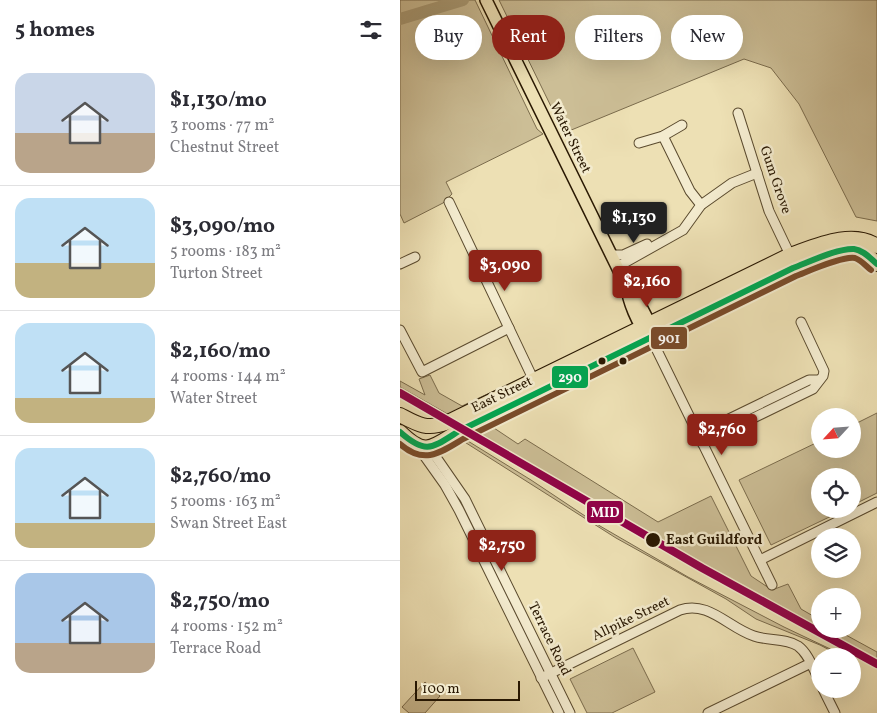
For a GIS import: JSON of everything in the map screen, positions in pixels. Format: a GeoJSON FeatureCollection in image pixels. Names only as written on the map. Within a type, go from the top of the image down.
{"type":"FeatureCollection","features":[{"type":"Feature","properties":{"kind":"highway","name":"East Street"},"geometry":{"type":"LineString","coordinates":[[424,447],[536,386],[790,255],[821,245],[852,239],[864,240],[875,255]]}},
{"type":"Feature","properties":{"kind":"highway","name":"East Street"},"geometry":{"type":"LineString","coordinates":[[647,330],[830,254],[855,249],[875,255]]}},
{"type":"Feature","properties":{"kind":"highway","name":"East Street"},"geometry":{"type":"LineString","coordinates":[[400,415],[419,425],[438,426],[536,386]]}},
{"type":"Feature","properties":{"kind":"highway"},"geometry":{"type":"LineString","coordinates":[[400,423],[419,436],[424,447]]}},
{"type":"Feature","properties":{"kind":"highway"},"geometry":{"type":"LineString","coordinates":[[400,432],[424,447]]}},
{"type":"Feature","properties":{"kind":"main road","name":"Water Street"},"geometry":{"type":"LineString","coordinates":[[486,0],[647,330]]}},
{"type":"Feature","properties":{"kind":"street","name":"Gum Grove"},"geometry":{"type":"LineString","coordinates":[[738,112],[769,211],[790,255]]}},
{"type":"Feature","properties":{"kind":"street"},"geometry":{"type":"LineString","coordinates":[[639,143],[663,136],[682,125]]}},
{"type":"Feature","properties":{"kind":"street"},"geometry":{"type":"LineString","coordinates":[[663,136],[690,191],[701,205]]}},
{"type":"Feature","properties":{"kind":"street"},"geometry":{"type":"LineString","coordinates":[[616,267],[659,245],[664,240],[683,230],[701,205],[732,183],[757,173]]}},
{"type":"Feature","properties":{"kind":"street"},"geometry":{"type":"LineString","coordinates":[[449,202],[536,386]]}},
{"type":"Feature","properties":{"kind":"street"},"geometry":{"type":"LineString","coordinates":[[611,255],[623,255],[656,240],[664,240]]}},
{"type":"Feature","properties":{"kind":"street"},"geometry":{"type":"LineString","coordinates":[[400,264],[415,257]]}},
{"type":"Feature","properties":{"kind":"street"},"geometry":{"type":"LineString","coordinates":[[702,443],[814,389],[823,376],[824,371],[801,322]]}},
{"type":"Feature","properties":{"kind":"street"},"geometry":{"type":"LineString","coordinates":[[400,330],[419,369],[425,372],[509,328]]}},
{"type":"Feature","properties":{"kind":"street"},"geometry":{"type":"LineString","coordinates":[[647,330],[772,585]]}},
{"type":"Feature","properties":{"kind":"street"},"geometry":{"type":"LineString","coordinates":[[698,434],[809,380],[819,380]]}},
{"type":"Feature","properties":{"kind":"street","name":"Terrace Road"},"geometry":{"type":"LineString","coordinates":[[424,447],[465,499],[570,713]]}},
{"type":"Feature","properties":{"kind":"street","name":"Terrace Road"},"geometry":{"type":"LineString","coordinates":[[424,447],[459,510],[559,713]]}},
{"type":"Feature","properties":{"kind":"street"},"geometry":{"type":"LineString","coordinates":[[760,560],[877,502]]}},
{"type":"Feature","properties":{"kind":"street","name":"Allpike Street"},"geometry":{"type":"LineString","coordinates":[[541,678],[680,610],[694,607],[711,613],[752,636],[788,642],[798,646],[810,663]]}},
{"type":"Feature","properties":{"kind":"street"},"geometry":{"type":"LineString","coordinates":[[708,713],[810,663]]}},
{"type":"Feature","properties":{"kind":"street"},"geometry":{"type":"LineString","coordinates":[[828,698],[835,713]]}},
{"type":"Feature","properties":{"kind":"shaded area"},"geometry":{"type":"Polygon","coordinates":[[[400,0],[475,0],[492,35],[492,60],[504,60],[537,129],[543,134],[446,182],[452,194],[443,203],[404,223],[400,214],[400,0]]]}},
{"type":"Feature","properties":{"kind":"shaded area"},"geometry":{"type":"Polygon","coordinates":[[[499,0],[877,0],[877,221],[856,217],[799,104],[771,68],[743,59],[743,15],[671,15],[671,60],[742,60],[564,133],[528,60],[565,60],[565,15],[506,15],[499,0]]]}},
{"type":"Feature","properties":{"kind":"shaded area"},"geometry":{"type":"Polygon","coordinates":[[[430,375],[439,393],[462,406],[498,389],[499,391],[451,416],[400,387],[400,381],[425,395],[419,379],[430,375]]]}},
{"type":"Feature","properties":{"kind":"shaded area"},"geometry":{"type":"Polygon","coordinates":[[[877,413],[877,493],[861,501],[861,468],[811,468],[811,518],[827,518],[771,545],[739,480],[811,445],[811,458],[861,458],[861,421],[877,413]]]}},
{"type":"Feature","properties":{"kind":"shaded area"},"geometry":{"type":"Polygon","coordinates":[[[491,426],[518,444],[525,439],[658,522],[711,496],[751,576],[772,590],[788,584],[801,609],[811,615],[811,623],[577,494],[476,432],[491,426]]]}},
{"type":"Feature","properties":{"kind":"shaded area"},"geometry":{"type":"Polygon","coordinates":[[[463,438],[600,526],[688,577],[828,648],[756,619],[726,599],[616,538],[463,441],[463,438]]]}},
{"type":"Feature","properties":{"kind":"shaded area"},"geometry":{"type":"Polygon","coordinates":[[[838,638],[851,638],[877,652],[877,659],[861,650],[861,648],[857,648],[838,638]]]}},
{"type":"Feature","properties":{"kind":"shaded area"},"geometry":{"type":"Polygon","coordinates":[[[633,648],[655,692],[612,713],[587,713],[570,679],[633,648]]]}},
{"type":"Feature","properties":{"kind":"shaded area"},"geometry":{"type":"Polygon","coordinates":[[[425,682],[440,696],[425,713],[409,713],[402,707],[425,682]]]}},
{"type":"Feature","properties":{"kind":"waterway"},"geometry":{"type":"LineString","coordinates":[[400,19],[463,0]]}},
{"type":"Feature","properties":{"kind":"transit line","name":"290"},"geometry":{"type":"LineString","coordinates":[[400,432],[416,444],[423,446],[435,445],[459,431],[793,268],[823,256],[847,249],[854,249],[863,253],[877,264]]}},
{"type":"Feature","properties":{"kind":"transit line","name":"901"},"geometry":{"type":"LineString","coordinates":[[400,444],[417,454],[432,455],[796,276],[826,264],[849,258],[857,259],[871,270]]}},
{"type":"Feature","properties":{"kind":"transit line","name":"MID"},"geometry":{"type":"LineString","coordinates":[[400,393],[702,568],[877,664]]}},
{"type":"Feature","properties":{"kind":"place","name":"East Guildford"},"geometry":{"type":"Point","coordinates":[653,540]}}]}
